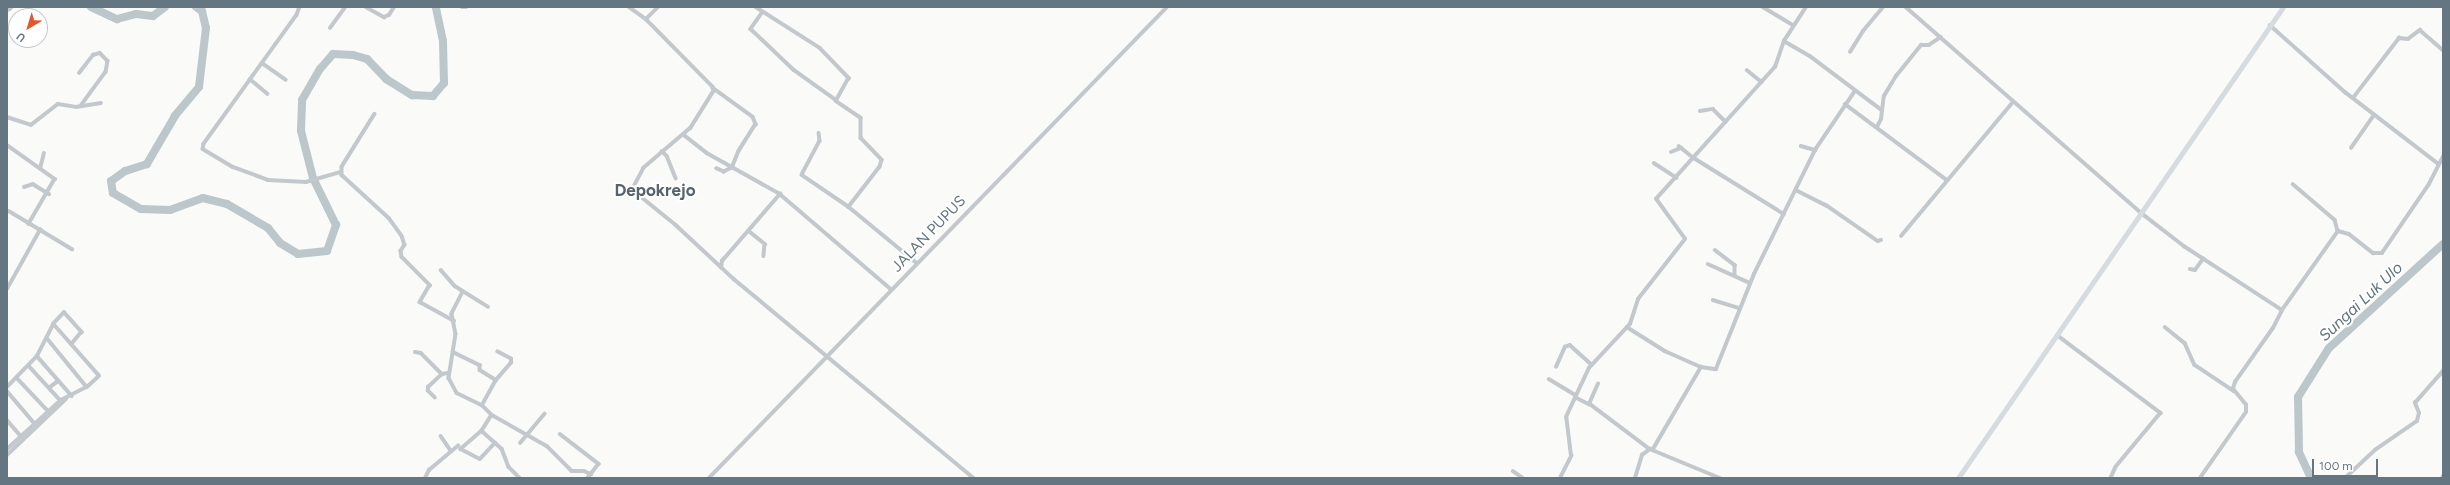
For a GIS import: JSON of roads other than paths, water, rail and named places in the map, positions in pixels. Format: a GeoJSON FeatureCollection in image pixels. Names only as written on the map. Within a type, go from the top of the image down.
{"type":"FeatureCollection","features":[{"type":"Feature","properties":{"kind":"main road"},"geometry":{"type":"LineString","coordinates":[[1958,478],[2140,212],[2283,7]]}},
{"type":"Feature","properties":{"kind":"street"},"geometry":{"type":"LineString","coordinates":[[300,7],[297,15],[204,144],[203,149],[249,175],[268,180],[306,182],[341,172],[375,114]]}},
{"type":"Feature","properties":{"kind":"street"},"geometry":{"type":"LineString","coordinates":[[330,28],[345,7]]}},
{"type":"Feature","properties":{"kind":"street"},"geometry":{"type":"LineString","coordinates":[[366,7],[384,17],[389,15],[394,7]]}},
{"type":"Feature","properties":{"kind":"street"},"geometry":{"type":"LineString","coordinates":[[629,7],[646,19],[713,87],[753,117],[756,124],[739,151],[732,168],[724,172],[717,170]]}},
{"type":"Feature","properties":{"kind":"street"},"geometry":{"type":"LineString","coordinates":[[646,19],[658,7]]}},
{"type":"Feature","properties":{"kind":"street"},"geometry":{"type":"LineString","coordinates":[[756,7],[820,48],[848,76],[846,87],[836,100]]}},
{"type":"Feature","properties":{"kind":"street","name":"JALAN PUPUS"},"geometry":{"type":"LineString","coordinates":[[709,478],[1167,7]]}},
{"type":"Feature","properties":{"kind":"street"},"geometry":{"type":"LineString","coordinates":[[1763,7],[1793,25]]}},
{"type":"Feature","properties":{"kind":"street"},"geometry":{"type":"LineString","coordinates":[[1560,478],[1571,456],[1566,417],[1575,396],[1592,364],[1627,327],[1638,299],[1685,239],[1684,234],[1656,202],[1779,61],[1784,41],[1806,7]]}},
{"type":"Feature","properties":{"kind":"street"},"geometry":{"type":"LineString","coordinates":[[1850,52],[1863,31],[1883,7]]}},
{"type":"Feature","properties":{"kind":"street"},"geometry":{"type":"LineString","coordinates":[[1906,7],[2140,212],[2203,259],[2282,310]]}},
{"type":"Feature","properties":{"kind":"street"},"geometry":{"type":"LineString","coordinates":[[763,12],[751,29],[794,70],[836,100],[840,105],[861,118],[861,138],[882,158],[880,167],[849,207]]}},
{"type":"Feature","properties":{"kind":"street"},"geometry":{"type":"LineString","coordinates":[[2270,25],[2353,98],[2439,164]]}},
{"type":"Feature","properties":{"kind":"street"},"geometry":{"type":"LineString","coordinates":[[2353,98],[2399,38],[2408,39],[2420,30],[2443,50]]}},
{"type":"Feature","properties":{"kind":"street"},"geometry":{"type":"LineString","coordinates":[[1877,127],[1884,96],[1903,67],[1922,45],[1929,45],[1941,37]]}},
{"type":"Feature","properties":{"kind":"street"},"geometry":{"type":"LineString","coordinates":[[1784,41],[1810,56],[1882,110]]}},
{"type":"Feature","properties":{"kind":"street"},"geometry":{"type":"LineString","coordinates":[[79,73],[93,55],[100,53],[108,61],[106,72],[81,106]]}},
{"type":"Feature","properties":{"kind":"street"},"geometry":{"type":"LineString","coordinates":[[262,63],[286,80]]}},
{"type":"Feature","properties":{"kind":"street"},"geometry":{"type":"LineString","coordinates":[[1747,70],[1762,82]]}},
{"type":"Feature","properties":{"kind":"street"},"geometry":{"type":"LineString","coordinates":[[250,79],[268,94]]}},
{"type":"Feature","properties":{"kind":"street"},"geometry":{"type":"LineString","coordinates":[[713,87],[714,92],[703,111],[684,135],[662,151],[644,168],[635,185],[639,195],[676,225],[721,268],[974,478]]}},
{"type":"Feature","properties":{"kind":"street"},"geometry":{"type":"LineString","coordinates":[[1627,327],[1665,351],[1700,367],[1716,370],[1750,283],[1815,150],[1855,91]]}},
{"type":"Feature","properties":{"kind":"street"},"geometry":{"type":"LineString","coordinates":[[1901,236],[2013,102]]}},
{"type":"Feature","properties":{"kind":"street"},"geometry":{"type":"LineString","coordinates":[[7,117],[31,125],[58,104],[81,106],[101,103]]}},
{"type":"Feature","properties":{"kind":"street"},"geometry":{"type":"LineString","coordinates":[[1845,104],[1947,180]]}},
{"type":"Feature","properties":{"kind":"street"},"geometry":{"type":"LineString","coordinates":[[1700,110],[1713,110],[1726,122]]}},
{"type":"Feature","properties":{"kind":"street"},"geometry":{"type":"LineString","coordinates":[[2351,148],[2374,115]]}},
{"type":"Feature","properties":{"kind":"street"},"geometry":{"type":"LineString","coordinates":[[819,133],[820,141],[801,174],[849,207],[917,264]]}},
{"type":"Feature","properties":{"kind":"street"},"geometry":{"type":"LineString","coordinates":[[684,135],[732,168],[780,194],[891,290]]}},
{"type":"Feature","properties":{"kind":"street"},"geometry":{"type":"LineString","coordinates":[[7,145],[55,179],[49,194],[29,224]]}},
{"type":"Feature","properties":{"kind":"street"},"geometry":{"type":"LineString","coordinates":[[1800,146],[1807,146],[1815,150]]}},
{"type":"Feature","properties":{"kind":"street"},"geometry":{"type":"LineString","coordinates":[[1671,152],[1680,147],[1694,158],[1784,214]]}},
{"type":"Feature","properties":{"kind":"street"},"geometry":{"type":"LineString","coordinates":[[662,151],[667,156],[676,178]]}},
{"type":"Feature","properties":{"kind":"street"},"geometry":{"type":"LineString","coordinates":[[40,169],[44,153]]}},
{"type":"Feature","properties":{"kind":"street"},"geometry":{"type":"LineString","coordinates":[[2338,231],[2349,234],[2374,253],[2382,253],[2429,184],[2443,156]]}},
{"type":"Feature","properties":{"kind":"street"},"geometry":{"type":"LineString","coordinates":[[1654,162],[1677,178]]}},
{"type":"Feature","properties":{"kind":"street"},"geometry":{"type":"LineString","coordinates":[[341,172],[389,218],[402,236],[405,245],[401,252],[402,257],[430,285],[420,302],[454,321]]}},
{"type":"Feature","properties":{"kind":"street"},"geometry":{"type":"LineString","coordinates":[[24,187],[33,184],[49,194]]}},
{"type":"Feature","properties":{"kind":"street"},"geometry":{"type":"LineString","coordinates":[[2294,184],[2335,220],[2338,231]]}},
{"type":"Feature","properties":{"kind":"street"},"geometry":{"type":"LineString","coordinates":[[1796,190],[1826,206],[1878,240],[1881,240]]}},
{"type":"Feature","properties":{"kind":"street"},"geometry":{"type":"LineString","coordinates":[[721,268],[722,261],[750,231],[780,194]]}},
{"type":"Feature","properties":{"kind":"street"},"geometry":{"type":"LineString","coordinates":[[9,211],[72,249]]}},
{"type":"Feature","properties":{"kind":"street"},"geometry":{"type":"LineString","coordinates":[[7,289],[40,230]]}},
{"type":"Feature","properties":{"kind":"street"},"geometry":{"type":"LineString","coordinates":[[750,231],[765,244],[764,256]]}},
{"type":"Feature","properties":{"kind":"street"},"geometry":{"type":"LineString","coordinates":[[2235,392],[2233,385],[2244,365],[2273,328],[2282,310],[2338,231]]}},
{"type":"Feature","properties":{"kind":"street"},"geometry":{"type":"LineString","coordinates":[[1715,250],[1735,265],[1735,275]]}},
{"type":"Feature","properties":{"kind":"street"},"geometry":{"type":"LineString","coordinates":[[2190,269],[2195,270],[2203,259]]}},
{"type":"Feature","properties":{"kind":"street"},"geometry":{"type":"LineString","coordinates":[[1708,264],[1750,283]]}},
{"type":"Feature","properties":{"kind":"street"},"geometry":{"type":"LineString","coordinates":[[441,270],[463,292],[488,307]]}},
{"type":"Feature","properties":{"kind":"street"},"geometry":{"type":"LineString","coordinates":[[463,292],[452,314],[454,321],[453,352],[448,374],[450,382],[457,393],[482,406],[492,415],[526,436],[547,446],[572,471],[584,471],[591,474]]}},
{"type":"Feature","properties":{"kind":"street"},"geometry":{"type":"LineString","coordinates":[[1713,300],[1740,308]]}},
{"type":"Feature","properties":{"kind":"street"},"geometry":{"type":"LineString","coordinates":[[7,387],[29,366],[37,356],[53,324],[64,312],[82,332],[72,344]]}},
{"type":"Feature","properties":{"kind":"street"},"geometry":{"type":"LineString","coordinates":[[7,455],[9,449],[49,412],[63,401],[87,387],[99,376],[53,324]]}},
{"type":"Feature","properties":{"kind":"street"},"geometry":{"type":"LineString","coordinates":[[2165,327],[2185,343],[2195,365],[2235,392],[2246,405],[2246,412],[2200,478]]}},
{"type":"Feature","properties":{"kind":"street"},"geometry":{"type":"LineString","coordinates":[[2057,335],[2161,413],[2116,467],[2110,478]]}},
{"type":"Feature","properties":{"kind":"street"},"geometry":{"type":"LineString","coordinates":[[47,338],[87,387]]}},
{"type":"Feature","properties":{"kind":"street"},"geometry":{"type":"LineString","coordinates":[[1556,367],[1565,347],[1570,345],[1592,364]]}},
{"type":"Feature","properties":{"kind":"street"},"geometry":{"type":"LineString","coordinates":[[414,352],[420,353],[442,374],[448,374]]}},
{"type":"Feature","properties":{"kind":"street"},"geometry":{"type":"LineString","coordinates":[[453,352],[480,365],[480,370],[496,380]]}},
{"type":"Feature","properties":{"kind":"street"},"geometry":{"type":"LineString","coordinates":[[482,406],[496,380],[512,361],[498,352]]}},
{"type":"Feature","properties":{"kind":"street"},"geometry":{"type":"LineString","coordinates":[[37,356],[72,396]]}},
{"type":"Feature","properties":{"kind":"street"},"geometry":{"type":"LineString","coordinates":[[29,366],[63,401]]}},
{"type":"Feature","properties":{"kind":"street"},"geometry":{"type":"LineString","coordinates":[[1635,478],[1642,455],[1651,449],[1700,367]]}},
{"type":"Feature","properties":{"kind":"street"},"geometry":{"type":"LineString","coordinates":[[2345,478],[2375,450],[2417,421],[2418,413],[2415,403],[2443,371]]}},
{"type":"Feature","properties":{"kind":"street"},"geometry":{"type":"LineString","coordinates":[[435,398],[427,389],[442,374]]}},
{"type":"Feature","properties":{"kind":"street"},"geometry":{"type":"LineString","coordinates":[[17,378],[49,412]]}},
{"type":"Feature","properties":{"kind":"street"},"geometry":{"type":"LineString","coordinates":[[1549,379],[1590,404],[1651,449],[1720,478]]}},
{"type":"Feature","properties":{"kind":"street"},"geometry":{"type":"LineString","coordinates":[[49,388],[58,381]]}},
{"type":"Feature","properties":{"kind":"street"},"geometry":{"type":"LineString","coordinates":[[1590,404],[1598,384]]}},
{"type":"Feature","properties":{"kind":"street"},"geometry":{"type":"LineString","coordinates":[[7,391],[36,425]]}},
{"type":"Feature","properties":{"kind":"street"},"geometry":{"type":"LineString","coordinates":[[520,443],[544,414]]}},
{"type":"Feature","properties":{"kind":"street"},"geometry":{"type":"LineString","coordinates":[[425,478],[429,470],[451,451],[482,431],[492,415]]}},
{"type":"Feature","properties":{"kind":"street"},"geometry":{"type":"LineString","coordinates":[[7,420],[23,437]]}},
{"type":"Feature","properties":{"kind":"street"},"geometry":{"type":"LineString","coordinates":[[482,431],[504,452],[509,468],[520,478]]}},
{"type":"Feature","properties":{"kind":"street"},"geometry":{"type":"LineString","coordinates":[[560,434],[598,463],[588,478]]}},
{"type":"Feature","properties":{"kind":"street"},"geometry":{"type":"LineString","coordinates":[[441,436],[451,451]]}},
{"type":"Feature","properties":{"kind":"street"},"geometry":{"type":"LineString","coordinates":[[459,446],[480,459],[495,443]]}},
{"type":"Feature","properties":{"kind":"street"},"geometry":{"type":"LineString","coordinates":[[1513,471],[1524,478]]}},
{"type":"Feature","properties":{"kind":"waterway"},"geometry":{"type":"LineString","coordinates":[[91,7],[117,19],[136,14],[153,16],[165,7]]}},
{"type":"Feature","properties":{"kind":"waterway"},"geometry":{"type":"LineString","coordinates":[[196,7],[202,11],[206,28],[199,87],[175,116],[147,164],[125,171],[111,181],[113,193],[141,209],[170,210],[203,198],[227,204],[268,228],[280,243],[298,254],[327,251],[336,225],[313,178],[301,131],[302,100],[320,69],[333,54],[353,55],[367,59],[386,79],[412,95],[433,96],[444,83],[443,41],[436,7]]}},
{"type":"Feature","properties":{"kind":"waterway","name":"Sungai Luk Ulo"},"geometry":{"type":"LineString","coordinates":[[2311,478],[2299,452],[2298,397],[2329,348],[2443,244]]}},
{"type":"Feature","properties":{"kind":"district","name":"Depokrejo"},"geometry":{"type":"Point","coordinates":[655,191]}}]}
